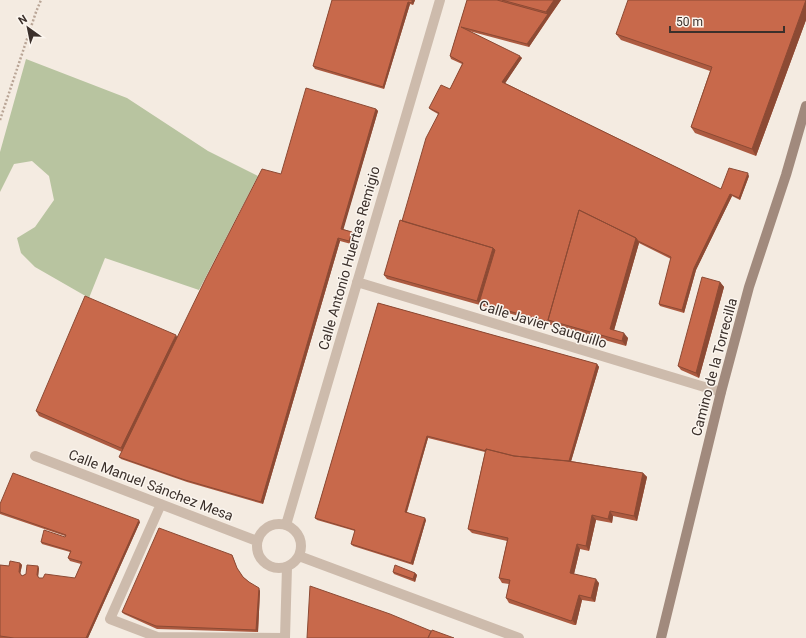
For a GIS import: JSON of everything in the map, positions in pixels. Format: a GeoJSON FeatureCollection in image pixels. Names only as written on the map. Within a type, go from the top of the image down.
{"type":"FeatureCollection","features":[{"type":"Feature","properties":{"kind":"street","name":"Calle Antonio Huertas Remigio"},"geometry":{"type":"LineString","coordinates":[[286,525],[440,0]]}},
{"type":"Feature","properties":{"kind":"street","name":"Camino de la Torrecilla"},"geometry":{"type":"LineString","coordinates":[[661,638],[721,392],[750,287],[786,175],[806,106]]}},
{"type":"Feature","properties":{"kind":"street","name":"Calle Javier Sauquillo"},"geometry":{"type":"LineString","coordinates":[[357,282],[721,392]]}},
{"type":"Feature","properties":{"kind":"street","name":"Calle Manuel Sánchez Mesa"},"geometry":{"type":"LineString","coordinates":[[35,456],[257,541]]}},
{"type":"Feature","properties":{"kind":"street"},"geometry":{"type":"LineString","coordinates":[[161,504],[110,619],[157,637],[285,638],[287,567]]}},
{"type":"Feature","properties":{"kind":"street"},"geometry":{"type":"LineString","coordinates":[[275,524],[286,525],[297,533],[300,540],[301,548],[299,556],[287,567],[277,568],[269,566],[259,557],[256,548],[260,533],[269,526],[275,524]]}},
{"type":"Feature","properties":{"kind":"street"},"geometry":{"type":"LineString","coordinates":[[299,556],[520,638]]}},
{"type":"Feature","properties":{"kind":"path"},"geometry":{"type":"LineString","coordinates":[[0,120],[41,0]]}},
{"type":"Feature","properties":{"kind":"green space"},"geometry":{"type":"Polygon","coordinates":[[[26,59],[127,98],[208,151],[258,176],[199,290],[105,258],[89,298],[35,267],[21,253],[17,238],[35,227],[54,200],[49,176],[32,161],[14,164],[0,192],[0,152],[26,59]]]}},
{"type":"Feature","properties":{"kind":"building"},"geometry":{"type":"Polygon","coordinates":[[[332,0],[412,0],[412,3],[408,2],[383,87],[313,66],[332,0]]]}},
{"type":"Feature","properties":{"kind":"building"},"geometry":{"type":"Polygon","coordinates":[[[467,0],[497,0],[548,14],[527,44],[461,27],[520,56],[502,82],[721,189],[729,168],[748,173],[739,198],[730,194],[694,268],[682,310],[659,304],[671,257],[579,210],[548,320],[549,322],[479,303],[495,250],[493,248],[402,221],[426,138],[439,113],[429,108],[441,85],[450,89],[463,63],[450,56],[467,0]]]}},
{"type":"Feature","properties":{"kind":"building"},"geometry":{"type":"Polygon","coordinates":[[[502,0],[554,0],[546,12],[502,0]]]}},
{"type":"Feature","properties":{"kind":"building"},"geometry":{"type":"Polygon","coordinates":[[[628,0],[806,0],[752,149],[691,127],[712,67],[616,34],[628,0]]]}},
{"type":"Feature","properties":{"kind":"building"},"geometry":{"type":"Polygon","coordinates":[[[306,88],[376,109],[341,229],[352,232],[349,241],[338,238],[261,502],[185,480],[119,457],[206,278],[262,169],[281,174],[306,88]]]}},
{"type":"Feature","properties":{"kind":"building"},"geometry":{"type":"Polygon","coordinates":[[[579,210],[636,238],[610,329],[624,333],[622,341],[548,320],[579,210]]]}},
{"type":"Feature","properties":{"kind":"building"},"geometry":{"type":"Polygon","coordinates":[[[400,220],[493,248],[477,301],[384,275],[400,220]]]}},
{"type":"Feature","properties":{"kind":"building"},"geometry":{"type":"Polygon","coordinates":[[[702,277],[720,282],[696,373],[678,366],[702,277]]]}},
{"type":"Feature","properties":{"kind":"building"},"geometry":{"type":"Polygon","coordinates":[[[85,296],[176,335],[121,448],[36,411],[85,296]]]}},
{"type":"Feature","properties":{"kind":"building"},"geometry":{"type":"Polygon","coordinates":[[[378,303],[597,364],[569,461],[514,456],[486,449],[486,451],[427,436],[405,512],[425,518],[411,563],[351,544],[355,530],[315,518],[378,303]]]}},
{"type":"Feature","properties":{"kind":"building"},"geometry":{"type":"Polygon","coordinates":[[[486,449],[514,456],[567,461],[643,473],[634,516],[610,511],[608,519],[592,515],[586,546],[577,544],[570,573],[596,579],[591,598],[579,595],[571,621],[506,598],[510,580],[499,578],[508,538],[468,529],[486,449]]]}},
{"type":"Feature","properties":{"kind":"building"},"geometry":{"type":"Polygon","coordinates":[[[13,473],[139,520],[86,638],[14,638],[0,636],[0,565],[9,566],[10,561],[20,563],[19,572],[22,576],[26,574],[27,565],[38,566],[37,575],[39,578],[43,578],[45,574],[75,578],[82,562],[68,558],[71,551],[41,542],[44,530],[65,537],[66,535],[0,512],[0,504],[13,473]]]}},
{"type":"Feature","properties":{"kind":"building"},"geometry":{"type":"Polygon","coordinates":[[[159,528],[232,555],[237,568],[243,577],[259,588],[256,630],[156,626],[122,612],[159,528]]]}},
{"type":"Feature","properties":{"kind":"building"},"geometry":{"type":"Polygon","coordinates":[[[395,565],[415,573],[413,579],[393,572],[395,565]]]}},
{"type":"Feature","properties":{"kind":"building"},"geometry":{"type":"Polygon","coordinates":[[[310,586],[390,614],[431,631],[428,638],[307,638],[310,586]]]}},
{"type":"Feature","properties":{"kind":"building"},"geometry":{"type":"Polygon","coordinates":[[[432,630],[454,638],[428,638],[432,630]]]}}]}
